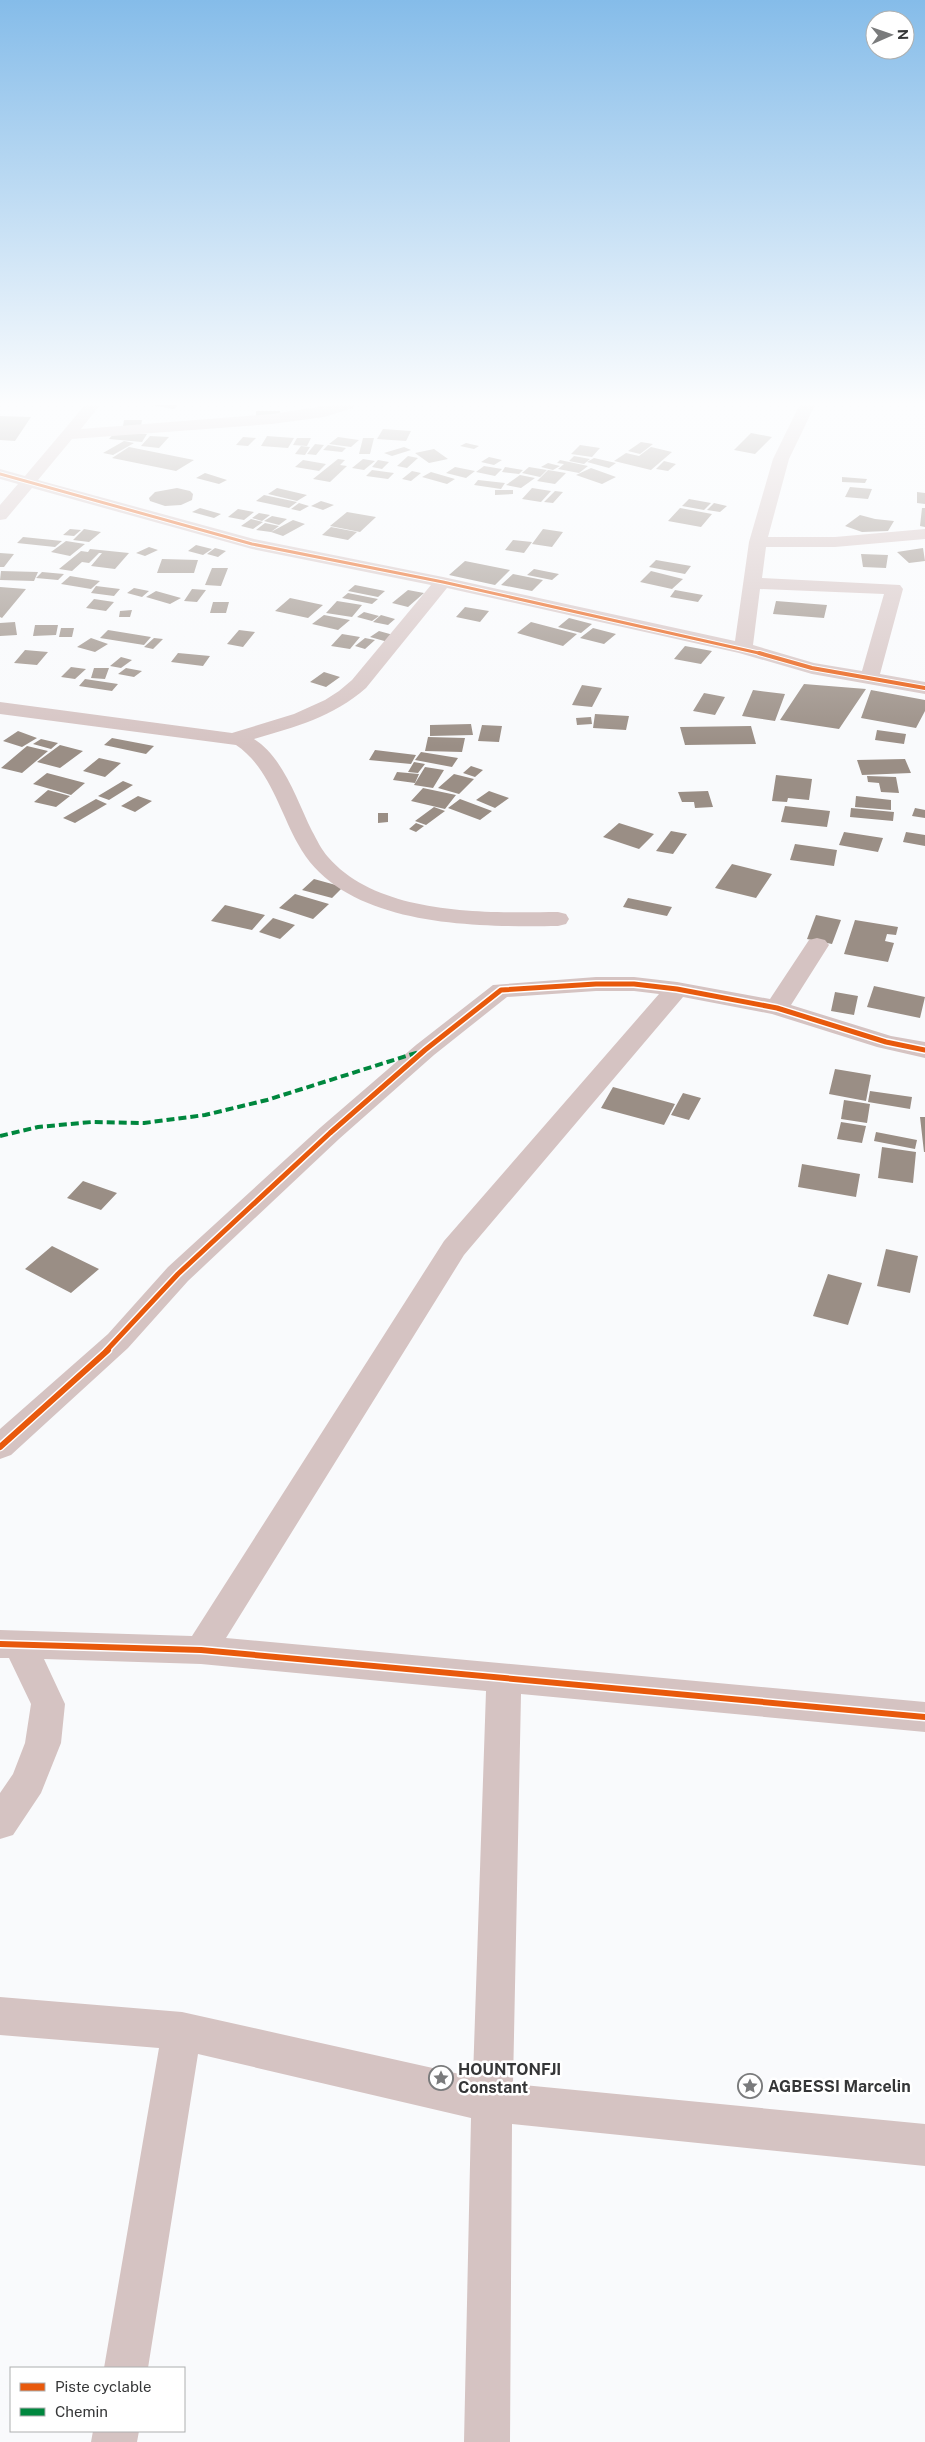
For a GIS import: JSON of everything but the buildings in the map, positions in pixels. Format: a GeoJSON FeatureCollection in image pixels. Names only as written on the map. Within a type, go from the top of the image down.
{"type":"FeatureCollection","features":[{"type":"Feature","properties":{"kind":"street"},"geometry":{"type":"LineString","coordinates":[[163,519],[252,544],[443,582],[743,648],[812,668],[925,688]]}},
{"type":"Feature","properties":{"kind":"street"},"geometry":{"type":"LineString","coordinates":[[743,648],[758,542],[764,519]]}},
{"type":"Feature","properties":{"kind":"street"},"geometry":{"type":"LineString","coordinates":[[758,542],[835,542],[925,534]]}},
{"type":"Feature","properties":{"kind":"street"},"geometry":{"type":"LineString","coordinates":[[235,738],[319,712],[344,699],[359,684],[443,582]]}},
{"type":"Feature","properties":{"kind":"street"},"geometry":{"type":"LineString","coordinates":[[753,583],[894,589],[870,677]]}},
{"type":"Feature","properties":{"kind":"street"},"geometry":{"type":"LineString","coordinates":[[0,708],[235,738],[249,743],[266,763],[322,863],[348,884],[384,901],[436,914],[497,920],[558,919]]}},
{"type":"Feature","properties":{"kind":"street"},"geometry":{"type":"LineString","coordinates":[[776,1008],[817,945]]}},
{"type":"Feature","properties":{"kind":"street"},"geometry":{"type":"LineString","coordinates":[[0,1447],[118,1340],[178,1274],[330,1133],[425,1050],[501,990],[596,984],[634,984],[677,990],[776,1008],[886,1042],[925,1050]]}},
{"type":"Feature","properties":{"kind":"street"},"geometry":{"type":"LineString","coordinates":[[201,1650],[454,1248],[587,1090],[677,990]]}},
{"type":"Feature","properties":{"kind":"street"},"geometry":{"type":"LineString","coordinates":[[10,1645],[201,1650],[925,1717]]}},
{"type":"Feature","properties":{"kind":"street"},"geometry":{"type":"LineString","coordinates":[[0,1824],[28,1782],[43,1743],[48,1704],[10,1645]]}},
{"type":"Feature","properties":{"kind":"street"},"geometry":{"type":"LineString","coordinates":[[487,2442],[492,2102],[500,1878],[504,1679]]}},
{"type":"Feature","properties":{"kind":"street"},"geometry":{"type":"LineString","coordinates":[[0,2016],[182,2031],[492,2102],[925,2145]]}},
{"type":"Feature","properties":{"kind":"street"},"geometry":{"type":"LineString","coordinates":[[126,2367],[182,2031]]}},
{"type":"Feature","properties":{"kind":"marked path"},"geometry":{"type":"LineString","coordinates":[[0,1136],[38,1127],[92,1122],[144,1123],[205,1115],[267,1100],[419,1052]]}},
{"type":"Feature","properties":{"kind":"cycle path"},"geometry":{"type":"LineString","coordinates":[[162,519],[252,544],[443,582],[743,648],[812,668],[925,688]]}},
{"type":"Feature","properties":{"kind":"cycle path"},"geometry":{"type":"LineString","coordinates":[[0,1447],[118,1341],[178,1274],[330,1133],[425,1050],[501,990],[596,984],[634,984],[677,989],[777,1008],[886,1042],[925,1050]]}},
{"type":"Feature","properties":{"kind":"cycle path"},"geometry":{"type":"LineString","coordinates":[[0,1644],[201,1650],[925,1717]]}},
{"type":"Feature","properties":{"kind":"place","name":"HOUNTONFJI Constant"},"geometry":{"type":"Point","coordinates":[441,2078]}},
{"type":"Feature","properties":{"kind":"place","name":"AGBESSI Marcelin"},"geometry":{"type":"Point","coordinates":[750,2086]}}]}
